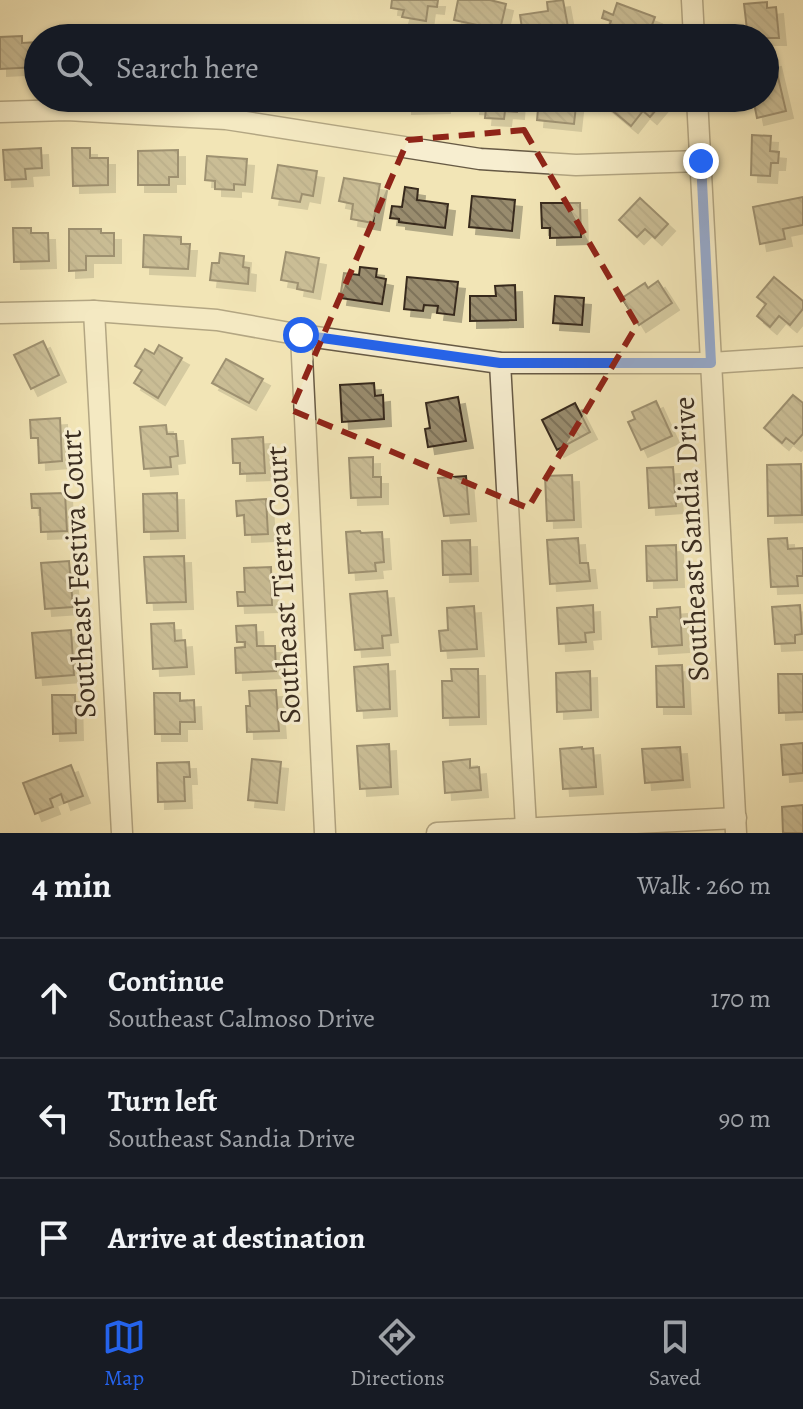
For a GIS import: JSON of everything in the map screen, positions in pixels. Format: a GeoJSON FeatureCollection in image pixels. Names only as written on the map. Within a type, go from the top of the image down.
{"type":"FeatureCollection","features":[{"type":"Feature","properties":{"kind":"street"},"geometry":{"type":"LineString","coordinates":[[692,0],[693,24]]}},
{"type":"Feature","properties":{"kind":"street"},"geometry":{"type":"LineString","coordinates":[[0,112],[24,111]]}},
{"type":"Feature","properties":{"kind":"street"},"geometry":{"type":"LineString","coordinates":[[102,112],[226,119],[496,160],[576,165],[701,161]]}},
{"type":"Feature","properties":{"kind":"street","name":"Southeast Sandia Drive"},"geometry":{"type":"LineString","coordinates":[[698,112],[736,825]]}},
{"type":"Feature","properties":{"kind":"street"},"geometry":{"type":"LineString","coordinates":[[0,313],[94,311],[217,320],[500,363],[711,363],[803,357]]}},
{"type":"Feature","properties":{"kind":"street","name":"Southeast Festiva Court"},"geometry":{"type":"LineString","coordinates":[[94,311],[122,833]]}},
{"type":"Feature","properties":{"kind":"street","name":"Southeast Tierra Court"},"geometry":{"type":"LineString","coordinates":[[301,335],[325,833]]}},
{"type":"Feature","properties":{"kind":"street"},"geometry":{"type":"LineString","coordinates":[[500,363],[526,828]]}},
{"type":"Feature","properties":{"kind":"street"},"geometry":{"type":"LineString","coordinates":[[437,833],[526,828],[736,825]]}},
{"type":"Feature","properties":{"kind":"highlighted area"},"geometry":{"type":"Polygon","coordinates":[[[524,130],[637,325],[528,508],[291,410],[408,140],[524,130]]]}},
{"type":"Feature","properties":{"kind":"building"},"geometry":{"type":"Polygon","coordinates":[[[392,0],[438,0],[437,7],[428,6],[426,21],[402,17],[404,10],[391,8],[392,0]]]}},
{"type":"Feature","properties":{"kind":"building"},"geometry":{"type":"Polygon","coordinates":[[[458,0],[490,0],[506,4],[501,24],[472,24],[454,20],[458,0]]]}},
{"type":"Feature","properties":{"kind":"building"},"geometry":{"type":"Polygon","coordinates":[[[563,0],[567,24],[521,24],[520,15],[548,11],[547,2],[563,0]]]}},
{"type":"Feature","properties":{"kind":"building"},"geometry":{"type":"Polygon","coordinates":[[[767,2],[767,8],[776,7],[778,24],[746,24],[744,4],[767,2]]]}},
{"type":"Feature","properties":{"kind":"building"},"geometry":{"type":"Polygon","coordinates":[[[617,3],[655,17],[652,24],[610,24],[611,21],[602,18],[604,11],[613,15],[617,3]]]}},
{"type":"Feature","properties":{"kind":"building"},"geometry":{"type":"Polygon","coordinates":[[[22,36],[24,68],[0,69],[0,37],[22,36]]]}},
{"type":"Feature","properties":{"kind":"building"},"geometry":{"type":"Polygon","coordinates":[[[779,81],[786,111],[757,118],[756,112],[779,112],[779,81]]]}},
{"type":"Feature","properties":{"kind":"building"},"geometry":{"type":"Polygon","coordinates":[[[486,112],[505,112],[504,119],[485,118],[486,112]]]}},
{"type":"Feature","properties":{"kind":"building"},"geometry":{"type":"Polygon","coordinates":[[[538,112],[575,112],[574,124],[537,120],[538,112]]]}},
{"type":"Feature","properties":{"kind":"building"},"geometry":{"type":"Polygon","coordinates":[[[614,112],[642,112],[631,126],[614,112]]]}},
{"type":"Feature","properties":{"kind":"building"},"geometry":{"type":"Polygon","coordinates":[[[752,135],[771,136],[770,151],[779,152],[778,163],[771,163],[770,176],[751,175],[752,135]]]}},
{"type":"Feature","properties":{"kind":"building"},"geometry":{"type":"Polygon","coordinates":[[[41,148],[42,168],[25,169],[26,179],[5,180],[3,150],[41,148]]]}},
{"type":"Feature","properties":{"kind":"building"},"geometry":{"type":"Polygon","coordinates":[[[72,148],[90,148],[90,158],[108,158],[108,185],[73,186],[72,148]]]}},
{"type":"Feature","properties":{"kind":"building"},"geometry":{"type":"Polygon","coordinates":[[[178,150],[178,177],[169,177],[169,185],[138,185],[138,151],[178,150]]]}},
{"type":"Feature","properties":{"kind":"building"},"geometry":{"type":"Polygon","coordinates":[[[207,156],[247,159],[245,185],[234,184],[234,190],[215,189],[215,181],[205,180],[207,156]]]}},
{"type":"Feature","properties":{"kind":"building"},"geometry":{"type":"Polygon","coordinates":[[[278,165],[317,171],[313,196],[302,194],[300,202],[272,198],[278,165]]]}},
{"type":"Feature","properties":{"kind":"building"},"geometry":{"type":"Polygon","coordinates":[[[344,178],[380,184],[373,223],[351,219],[353,204],[339,201],[344,178]]]}},
{"type":"Feature","properties":{"kind":"building"},"geometry":{"type":"Polygon","coordinates":[[[405,187],[418,189],[417,200],[448,204],[445,228],[390,218],[392,206],[402,207],[405,187]]]}},
{"type":"Feature","properties":{"kind":"building"},"geometry":{"type":"Polygon","coordinates":[[[472,196],[515,200],[512,231],[469,227],[472,196]]]}},
{"type":"Feature","properties":{"kind":"building"},"geometry":{"type":"Polygon","coordinates":[[[803,197],[803,225],[783,229],[785,239],[760,244],[753,207],[803,197]]]}},
{"type":"Feature","properties":{"kind":"building"},"geometry":{"type":"Polygon","coordinates":[[[640,198],[668,224],[655,238],[645,229],[637,237],[619,220],[640,198]]]}},
{"type":"Feature","properties":{"kind":"building"},"geometry":{"type":"Polygon","coordinates":[[[541,203],[580,203],[581,237],[550,238],[550,228],[542,228],[541,203]]]}},
{"type":"Feature","properties":{"kind":"building"},"geometry":{"type":"Polygon","coordinates":[[[13,228],[31,228],[31,233],[48,233],[49,261],[14,262],[13,228]]]}},
{"type":"Feature","properties":{"kind":"building"},"geometry":{"type":"Polygon","coordinates":[[[69,229],[101,229],[101,233],[114,233],[114,256],[86,256],[86,270],[69,271],[69,229]]]}},
{"type":"Feature","properties":{"kind":"building"},"geometry":{"type":"Polygon","coordinates":[[[144,235],[181,237],[181,244],[190,244],[188,269],[143,267],[144,235]]]}},
{"type":"Feature","properties":{"kind":"building"},"geometry":{"type":"Polygon","coordinates":[[[286,252],[319,258],[313,292],[297,289],[298,283],[281,280],[286,252]]]}},
{"type":"Feature","properties":{"kind":"building"},"geometry":{"type":"Polygon","coordinates":[[[220,253],[244,256],[243,267],[249,268],[248,284],[210,280],[212,263],[219,263],[220,253]]]}},
{"type":"Feature","properties":{"kind":"building"},"geometry":{"type":"Polygon","coordinates":[[[360,267],[377,269],[376,277],[386,279],[382,304],[340,298],[344,273],[359,275],[360,267]]]}},
{"type":"Feature","properties":{"kind":"building"},"geometry":{"type":"Polygon","coordinates":[[[407,277],[458,282],[454,315],[437,313],[438,306],[424,305],[423,311],[404,309],[407,277]]]}},
{"type":"Feature","properties":{"kind":"building"},"geometry":{"type":"Polygon","coordinates":[[[774,277],[803,301],[803,309],[790,325],[779,316],[770,327],[757,316],[766,304],[757,297],[774,277]]]}},
{"type":"Feature","properties":{"kind":"building"},"geometry":{"type":"Polygon","coordinates":[[[658,281],[672,303],[639,325],[622,298],[645,283],[648,288],[658,281]]]}},
{"type":"Feature","properties":{"kind":"building"},"geometry":{"type":"Polygon","coordinates":[[[515,285],[516,320],[470,321],[470,296],[496,296],[495,286],[515,285]]]}},
{"type":"Feature","properties":{"kind":"building"},"geometry":{"type":"Polygon","coordinates":[[[555,296],[584,298],[582,325],[553,323],[555,296]]]}},
{"type":"Feature","properties":{"kind":"building"},"geometry":{"type":"Polygon","coordinates":[[[43,341],[59,375],[31,389],[14,355],[43,341]]]}},
{"type":"Feature","properties":{"kind":"building"},"geometry":{"type":"Polygon","coordinates":[[[159,345],[182,358],[158,398],[134,383],[142,370],[135,366],[145,349],[154,354],[159,345]]]}},
{"type":"Feature","properties":{"kind":"building"},"geometry":{"type":"Polygon","coordinates":[[[226,359],[263,379],[249,403],[212,383],[226,359]]]}},
{"type":"Feature","properties":{"kind":"building"},"geometry":{"type":"Polygon","coordinates":[[[374,383],[375,396],[383,395],[384,419],[342,422],[340,385],[374,383]]]}},
{"type":"Feature","properties":{"kind":"building"},"geometry":{"type":"Polygon","coordinates":[[[793,395],[803,403],[803,434],[794,444],[786,438],[782,443],[764,428],[793,395]]]}},
{"type":"Feature","properties":{"kind":"building"},"geometry":{"type":"Polygon","coordinates":[[[458,397],[466,441],[428,447],[425,429],[430,428],[426,403],[458,397]]]}},
{"type":"Feature","properties":{"kind":"building"},"geometry":{"type":"Polygon","coordinates":[[[656,401],[672,436],[641,450],[628,422],[635,419],[632,412],[656,401]]]}},
{"type":"Feature","properties":{"kind":"building"},"geometry":{"type":"Polygon","coordinates":[[[575,403],[590,432],[557,450],[542,420],[575,403]]]}},
{"type":"Feature","properties":{"kind":"building"},"geometry":{"type":"Polygon","coordinates":[[[60,418],[62,461],[39,463],[38,438],[31,438],[30,420],[60,418]]]}},
{"type":"Feature","properties":{"kind":"building"},"geometry":{"type":"Polygon","coordinates":[[[166,425],[167,434],[176,434],[178,456],[170,457],[171,467],[144,469],[140,427],[166,425]]]}},
{"type":"Feature","properties":{"kind":"building"},"geometry":{"type":"Polygon","coordinates":[[[263,437],[265,473],[240,474],[240,463],[233,463],[232,439],[263,437]]]}},
{"type":"Feature","properties":{"kind":"building"},"geometry":{"type":"Polygon","coordinates":[[[373,457],[373,477],[381,477],[381,497],[351,498],[349,458],[373,457]]]}},
{"type":"Feature","properties":{"kind":"building"},"geometry":{"type":"Polygon","coordinates":[[[801,464],[802,515],[768,516],[767,465],[801,464]]]}},
{"type":"Feature","properties":{"kind":"building"},"geometry":{"type":"Polygon","coordinates":[[[673,467],[676,506],[649,508],[647,468],[673,467]]]}},
{"type":"Feature","properties":{"kind":"building"},"geometry":{"type":"Polygon","coordinates":[[[572,475],[574,520],[547,521],[545,476],[572,475]]]}},
{"type":"Feature","properties":{"kind":"building"},"geometry":{"type":"Polygon","coordinates":[[[466,476],[469,514],[444,516],[438,478],[466,476]]]}},
{"type":"Feature","properties":{"kind":"building"},"geometry":{"type":"Polygon","coordinates":[[[65,493],[67,531],[41,532],[40,508],[32,508],[31,494],[65,493]]]}},
{"type":"Feature","properties":{"kind":"building"},"geometry":{"type":"Polygon","coordinates":[[[177,493],[178,531],[144,532],[143,494],[177,493]]]}},
{"type":"Feature","properties":{"kind":"building"},"geometry":{"type":"Polygon","coordinates":[[[266,499],[268,534],[245,535],[244,515],[237,516],[236,501],[266,499]]]}},
{"type":"Feature","properties":{"kind":"building"},"geometry":{"type":"Polygon","coordinates":[[[346,532],[382,532],[384,562],[375,563],[376,571],[349,573],[346,532]]]}},
{"type":"Feature","properties":{"kind":"building"},"geometry":{"type":"Polygon","coordinates":[[[578,538],[580,563],[588,563],[590,581],[550,584],[547,540],[578,538]]]}},
{"type":"Feature","properties":{"kind":"building"},"geometry":{"type":"Polygon","coordinates":[[[787,538],[788,549],[803,548],[803,576],[797,576],[798,586],[771,587],[768,539],[787,538]]]}},
{"type":"Feature","properties":{"kind":"building"},"geometry":{"type":"Polygon","coordinates":[[[470,540],[471,574],[443,575],[442,541],[470,540]]]}},
{"type":"Feature","properties":{"kind":"building"},"geometry":{"type":"Polygon","coordinates":[[[676,545],[677,580],[647,581],[646,546],[676,545]]]}},
{"type":"Feature","properties":{"kind":"building"},"geometry":{"type":"Polygon","coordinates":[[[184,556],[186,602],[147,603],[144,557],[184,556]]]}},
{"type":"Feature","properties":{"kind":"building"},"geometry":{"type":"Polygon","coordinates":[[[69,561],[73,607],[45,609],[41,563],[69,561]]]}},
{"type":"Feature","properties":{"kind":"building"},"geometry":{"type":"Polygon","coordinates":[[[271,567],[272,605],[238,606],[237,592],[245,592],[244,568],[271,567]]]}},
{"type":"Feature","properties":{"kind":"building"},"geometry":{"type":"Polygon","coordinates":[[[387,591],[391,635],[382,636],[383,648],[355,650],[350,594],[387,591]]]}},
{"type":"Feature","properties":{"kind":"building"},"geometry":{"type":"Polygon","coordinates":[[[593,605],[594,632],[585,633],[586,642],[559,644],[557,608],[593,605]]]}},
{"type":"Feature","properties":{"kind":"building"},"geometry":{"type":"Polygon","coordinates":[[[800,605],[802,634],[795,635],[795,643],[775,644],[772,607],[800,605]]]}},
{"type":"Feature","properties":{"kind":"building"},"geometry":{"type":"Polygon","coordinates":[[[474,606],[477,649],[441,651],[439,631],[448,630],[447,608],[474,606]]]}},
{"type":"Feature","properties":{"kind":"building"},"geometry":{"type":"Polygon","coordinates":[[[680,607],[682,645],[652,647],[650,617],[657,617],[657,609],[680,607]]]}},
{"type":"Feature","properties":{"kind":"building"},"geometry":{"type":"Polygon","coordinates":[[[174,623],[175,641],[185,640],[187,667],[153,669],[151,624],[174,623]]]}},
{"type":"Feature","properties":{"kind":"building"},"geometry":{"type":"Polygon","coordinates":[[[256,625],[257,646],[275,646],[276,671],[236,673],[235,648],[245,647],[245,642],[237,642],[236,626],[256,625]]]}},
{"type":"Feature","properties":{"kind":"building"},"geometry":{"type":"Polygon","coordinates":[[[71,630],[74,675],[36,678],[32,633],[71,630]]]}},
{"type":"Feature","properties":{"kind":"building"},"geometry":{"type":"Polygon","coordinates":[[[388,664],[390,709],[357,711],[354,667],[388,664]]]}},
{"type":"Feature","properties":{"kind":"building"},"geometry":{"type":"Polygon","coordinates":[[[682,665],[684,707],[657,707],[656,666],[682,665]]]}},
{"type":"Feature","properties":{"kind":"building"},"geometry":{"type":"Polygon","coordinates":[[[451,669],[478,669],[479,717],[443,718],[442,681],[452,681],[451,669]]]}},
{"type":"Feature","properties":{"kind":"building"},"geometry":{"type":"Polygon","coordinates":[[[590,671],[591,710],[557,712],[556,673],[590,671]]]}},
{"type":"Feature","properties":{"kind":"building"},"geometry":{"type":"Polygon","coordinates":[[[778,674],[803,674],[803,712],[779,713],[778,674]]]}},
{"type":"Feature","properties":{"kind":"building"},"geometry":{"type":"Polygon","coordinates":[[[276,690],[279,731],[247,732],[249,691],[276,690]]]}},
{"type":"Feature","properties":{"kind":"building"},"geometry":{"type":"Polygon","coordinates":[[[154,693],[180,693],[180,701],[194,700],[195,722],[180,722],[180,734],[155,734],[154,693]]]}},
{"type":"Feature","properties":{"kind":"building"},"geometry":{"type":"Polygon","coordinates":[[[52,695],[75,695],[76,733],[53,734],[52,695]]]}},
{"type":"Feature","properties":{"kind":"building"},"geometry":{"type":"Polygon","coordinates":[[[803,743],[803,773],[783,775],[781,745],[803,743]]]}},
{"type":"Feature","properties":{"kind":"building"},"geometry":{"type":"Polygon","coordinates":[[[389,744],[391,787],[360,789],[357,746],[389,744]]]}},
{"type":"Feature","properties":{"kind":"building"},"geometry":{"type":"Polygon","coordinates":[[[680,747],[683,780],[645,783],[642,749],[680,747]]]}},
{"type":"Feature","properties":{"kind":"building"},"geometry":{"type":"Polygon","coordinates":[[[593,748],[596,787],[563,789],[560,749],[593,748]]]}},
{"type":"Feature","properties":{"kind":"building"},"geometry":{"type":"Polygon","coordinates":[[[252,759],[281,762],[277,803],[248,800],[252,759]]]}},
{"type":"Feature","properties":{"kind":"building"},"geometry":{"type":"Polygon","coordinates":[[[470,759],[470,768],[479,767],[481,790],[445,793],[443,762],[470,759]]]}},
{"type":"Feature","properties":{"kind":"building"},"geometry":{"type":"Polygon","coordinates":[[[189,762],[190,777],[184,777],[185,801],[158,802],[157,763],[189,762]]]}},
{"type":"Feature","properties":{"kind":"building"},"geometry":{"type":"Polygon","coordinates":[[[71,765],[83,796],[64,803],[61,794],[50,799],[53,807],[35,814],[23,783],[71,765]]]}},
{"type":"Feature","properties":{"kind":"building"},"geometry":{"type":"Polygon","coordinates":[[[803,805],[803,833],[783,833],[782,807],[803,805]]]}},
{"type":"Feature","properties":{"kind":"route"},"geometry":{"type":"LineString","coordinates":[[301,335],[500,363],[711,363],[701,161]]}}]}
